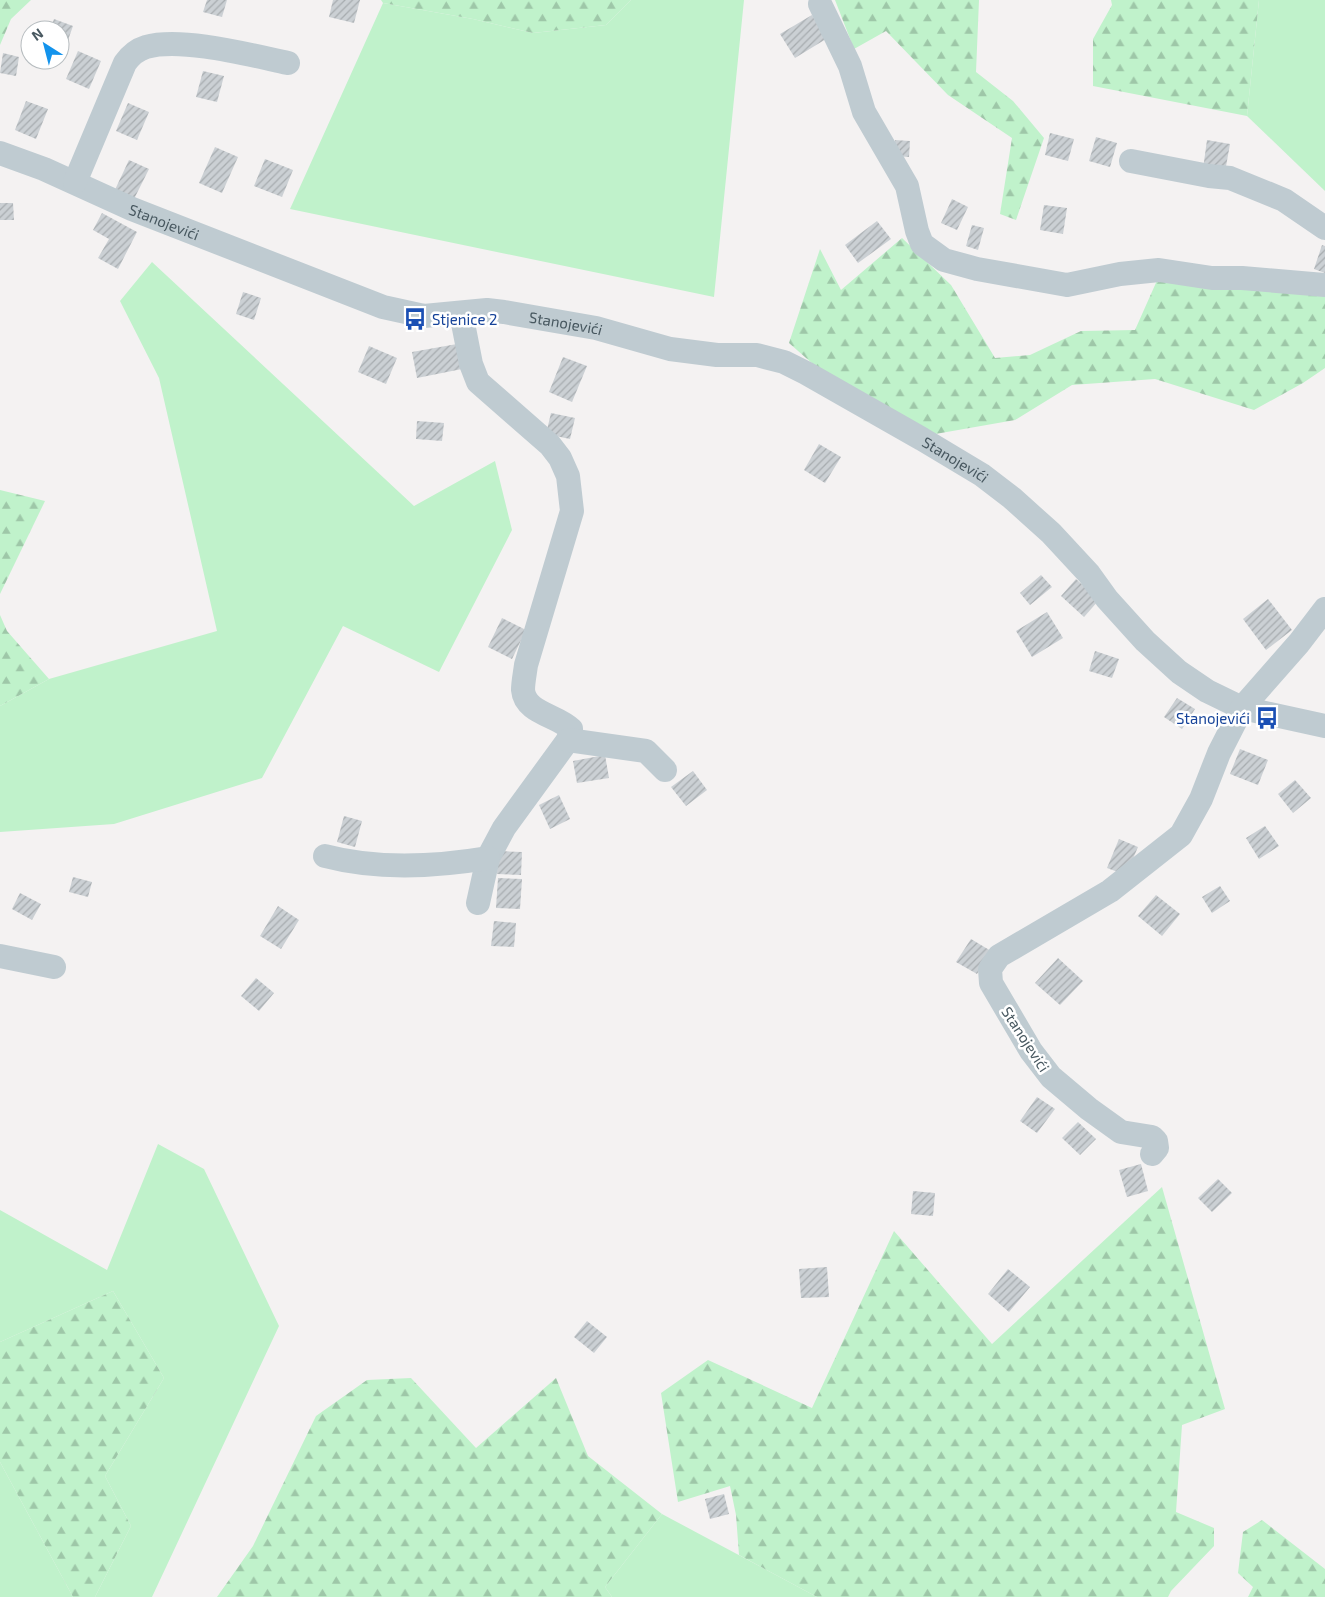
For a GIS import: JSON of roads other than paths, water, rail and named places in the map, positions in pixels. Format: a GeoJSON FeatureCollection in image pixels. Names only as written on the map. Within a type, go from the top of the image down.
{"type":"FeatureCollection","features":[{"type":"Feature","properties":{"kind":"street"},"geometry":{"type":"LineString","coordinates":[[820,4],[850,66],[864,112],[907,186],[917,231],[922,244],[944,260],[977,269],[1067,285],[1120,274],[1159,270],[1212,278],[1242,278],[1325,285]]}},
{"type":"Feature","properties":{"kind":"street"},"geometry":{"type":"LineString","coordinates":[[75,182],[125,63],[132,54],[145,47],[166,45],[197,46],[288,62]]}},
{"type":"Feature","properties":{"kind":"street","name":"Stanojevići"},"geometry":{"type":"LineString","coordinates":[[0,153],[75,182],[132,209],[383,307],[424,316],[486,310],[551,319],[596,328],[670,349],[717,355],[757,355],[784,362],[982,475],[1012,498],[1051,533],[1083,567],[1107,599],[1145,641],[1179,672],[1207,690],[1242,708],[1219,753],[1201,798],[1181,835],[1110,891],[999,956],[990,969],[991,983],[1031,1051],[1051,1078],[1121,1132],[1152,1137],[1156,1141],[1157,1148],[1152,1154]]}},
{"type":"Feature","properties":{"kind":"street"},"geometry":{"type":"LineString","coordinates":[[1131,161],[1209,176],[1230,178],[1284,200],[1325,228]]}},
{"type":"Feature","properties":{"kind":"street"},"geometry":{"type":"LineString","coordinates":[[461,312],[471,364],[478,382],[550,445],[560,458],[568,476],[572,511],[526,665],[523,691],[528,703],[536,710],[565,723],[570,730],[568,740],[504,828],[488,858],[478,903]]}},
{"type":"Feature","properties":{"kind":"street"},"geometry":{"type":"LineString","coordinates":[[1325,609],[1299,643],[1242,708],[1325,726]]}},
{"type":"Feature","properties":{"kind":"street"},"geometry":{"type":"LineString","coordinates":[[568,740],[646,750],[666,770]]}},
{"type":"Feature","properties":{"kind":"street"},"geometry":{"type":"LineString","coordinates":[[325,856],[348,862],[401,866],[451,864],[488,858]]}},
{"type":"Feature","properties":{"kind":"street"},"geometry":{"type":"LineString","coordinates":[[0,956],[54,967]]}},
{"type":"Feature","properties":{"kind":"place","name":"Stjenice 2"},"geometry":{"type":"Point","coordinates":[415,319]}},
{"type":"Feature","properties":{"kind":"place","name":"Stanojevići"},"geometry":{"type":"Point","coordinates":[1267,718]}}]}
